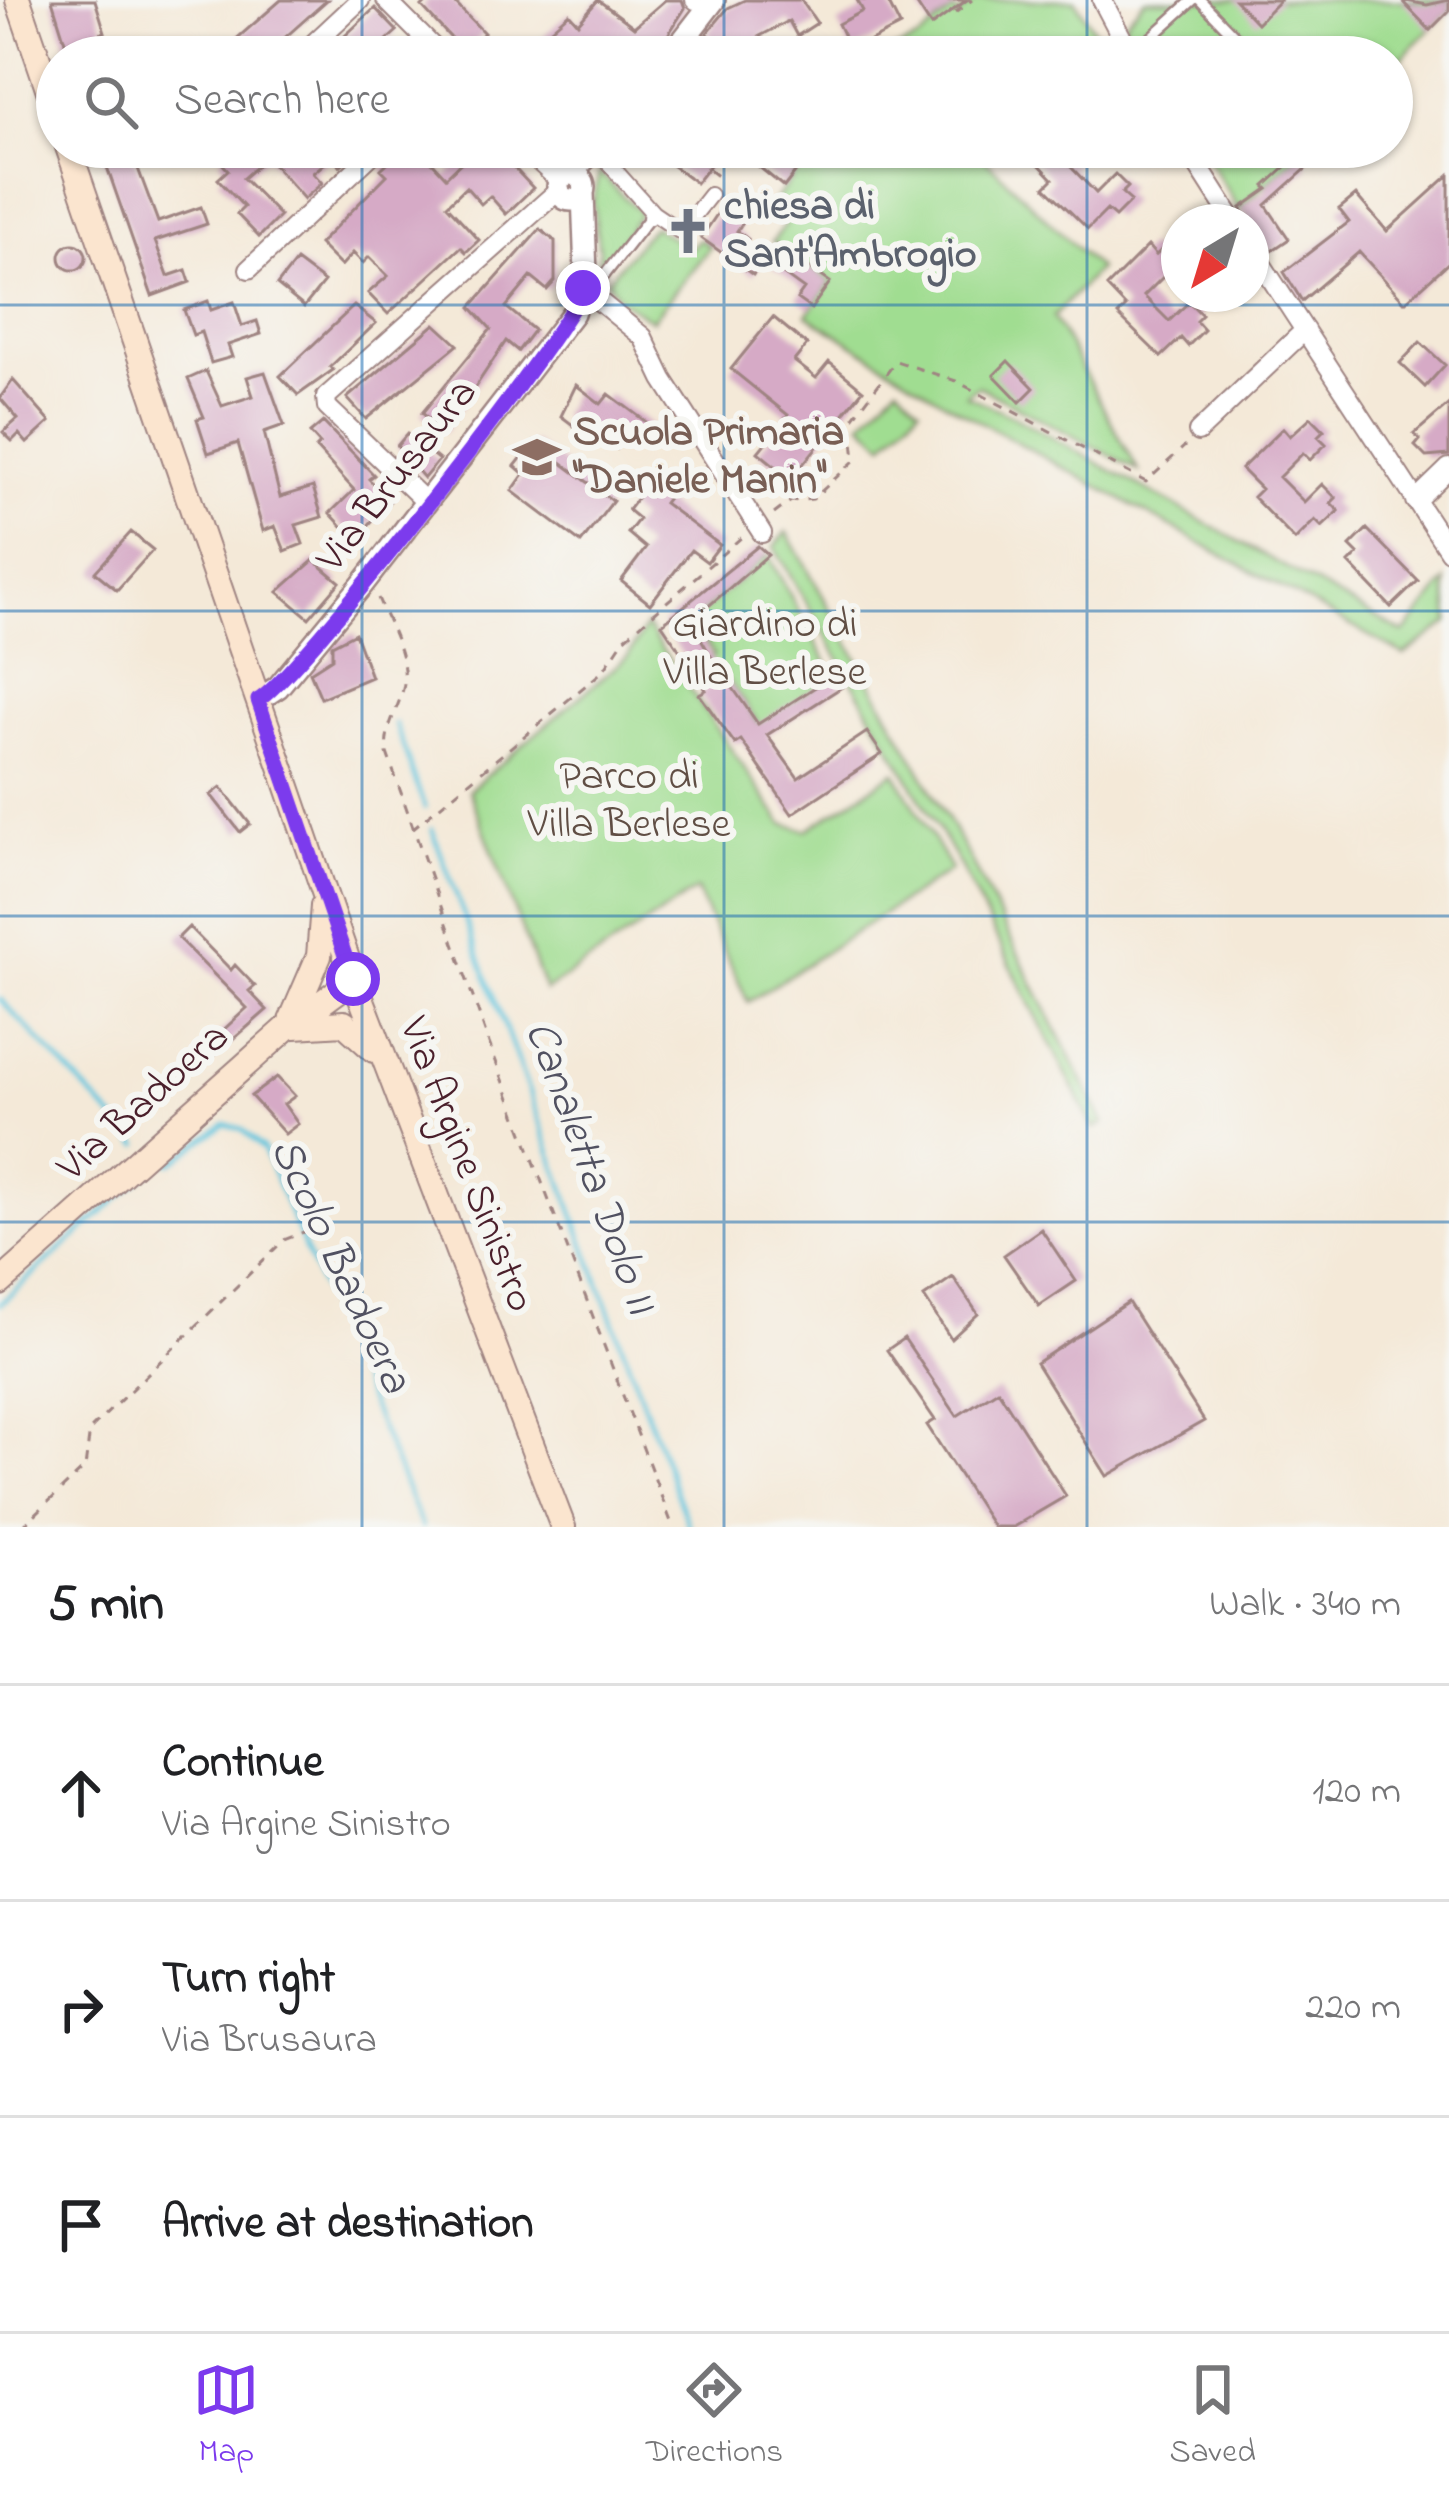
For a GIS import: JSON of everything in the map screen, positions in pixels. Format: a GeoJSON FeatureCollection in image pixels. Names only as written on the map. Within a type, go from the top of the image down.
{"type":"FeatureCollection","features":[{"type":"Feature","properties":{"kind":"main road"},"geometry":{"type":"LineString","coordinates":[[18,0],[36,53]]}},
{"type":"Feature","properties":{"kind":"main road","name":"Via Argine Sinistro"},"geometry":{"type":"LineString","coordinates":[[75,168],[353,979],[563,1527]]}},
{"type":"Feature","properties":{"kind":"main road","name":"Via Badoera"},"geometry":{"type":"LineString","coordinates":[[287,1028],[319,956],[324,890]]}},
{"type":"Feature","properties":{"kind":"main road","name":"Via Badoera"},"geometry":{"type":"LineString","coordinates":[[0,1283],[287,1028],[353,979]]}},
{"type":"Feature","properties":{"kind":"main road","name":"Via Badoera"},"geometry":{"type":"LineString","coordinates":[[287,1028],[344,1023],[363,1036],[387,1067]]}},
{"type":"Feature","properties":{"kind":"street"},"geometry":{"type":"LineString","coordinates":[[321,36],[360,0]]}},
{"type":"Feature","properties":{"kind":"street"},"geometry":{"type":"LineString","coordinates":[[386,0],[422,36]]}},
{"type":"Feature","properties":{"kind":"street"},"geometry":{"type":"LineString","coordinates":[[1102,0],[1121,36]]}},
{"type":"Feature","properties":{"kind":"street"},"geometry":{"type":"LineString","coordinates":[[688,36],[708,2]]}},
{"type":"Feature","properties":{"kind":"street"},"geometry":{"type":"LineString","coordinates":[[249,269],[357,168]]}},
{"type":"Feature","properties":{"kind":"street"},"geometry":{"type":"LineString","coordinates":[[548,168],[570,186],[593,282],[643,337],[663,379],[760,529]]}},
{"type":"Feature","properties":{"kind":"street"},"geometry":{"type":"LineString","coordinates":[[426,502],[377,460],[327,406],[326,397],[585,168]]}},
{"type":"Feature","properties":{"kind":"street"},"geometry":{"type":"LineString","coordinates":[[612,168],[651,215],[681,232],[710,195]]}},
{"type":"Feature","properties":{"kind":"street"},"geometry":{"type":"LineString","coordinates":[[1199,168],[1222,204]]}},
{"type":"Feature","properties":{"kind":"street"},"geometry":{"type":"LineString","coordinates":[[1269,275],[1449,551]]}},
{"type":"Feature","properties":{"kind":"street","name":"Via Brusaura"},"geometry":{"type":"LineString","coordinates":[[258,700],[278,686],[362,585],[593,282]]}},
{"type":"Feature","properties":{"kind":"street"},"geometry":{"type":"LineString","coordinates":[[1198,432],[1305,330]]}},
{"type":"Feature","properties":{"kind":"street"},"geometry":{"type":"LineString","coordinates":[[1415,501],[1449,468]]}},
{"type":"Feature","properties":{"kind":"lane"},"geometry":{"type":"LineString","coordinates":[[1155,36],[1197,0],[1234,36]]}},
{"type":"Feature","properties":{"kind":"lane"},"geometry":{"type":"LineString","coordinates":[[691,32],[696,36]]}},
{"type":"Feature","properties":{"kind":"lane"},"geometry":{"type":"LineString","coordinates":[[593,282],[651,215]]}},
{"type":"Feature","properties":{"kind":"path"},"geometry":{"type":"LineString","coordinates":[[955,13],[972,0]]}},
{"type":"Feature","properties":{"kind":"path"},"geometry":{"type":"LineString","coordinates":[[709,170],[722,180]]}},
{"type":"Feature","properties":{"kind":"path"},"geometry":{"type":"LineString","coordinates":[[412,829],[603,671],[624,639],[791,501],[813,499],[855,460],[851,421],[896,361],[956,381],[1146,482],[1198,432]]}},
{"type":"Feature","properties":{"kind":"path"},"geometry":{"type":"LineString","coordinates":[[362,585],[378,598],[404,668],[403,689],[386,742],[412,829],[673,1527]]}},
{"type":"Feature","properties":{"kind":"path"},"geometry":{"type":"LineString","coordinates":[[22,1527],[85,1467],[89,1430],[287,1239],[310,1229]]}},
{"type":"Feature","properties":{"kind":"green space"},"geometry":{"type":"Polygon","coordinates":[[[977,0],[1075,0],[1098,36],[923,36],[953,10],[958,15],[977,0]]]}},
{"type":"Feature","properties":{"kind":"green space"},"geometry":{"type":"Polygon","coordinates":[[[1145,0],[1449,0],[1449,11],[1413,46],[1413,36],[1132,36],[1124,23],[1145,0]]]}},
{"type":"Feature","properties":{"kind":"green space"},"geometry":{"type":"Polygon","coordinates":[[[799,168],[994,168],[1098,269],[1053,317],[1138,470],[978,386],[966,395],[1015,417],[1404,633],[1446,582],[1449,623],[1404,655],[948,404],[807,315],[830,282],[772,242],[786,224],[770,207],[799,168]]]}},
{"type":"Feature","properties":{"kind":"green space"},"geometry":{"type":"Polygon","coordinates":[[[1213,168],[1284,168],[1244,204],[1236,204],[1213,168]]]}},
{"type":"Feature","properties":{"kind":"green space"},"geometry":{"type":"Polygon","coordinates":[[[599,172],[640,213],[601,270],[593,203],[599,172]]]}},
{"type":"Feature","properties":{"kind":"green space"},"geometry":{"type":"Polygon","coordinates":[[[653,226],[690,249],[699,239],[710,247],[652,320],[622,301],[607,280],[653,226]]]}},
{"type":"Feature","properties":{"kind":"green space"},"geometry":{"type":"Polygon","coordinates":[[[898,385],[920,407],[884,444],[862,422],[898,385]]]}},
{"type":"Feature","properties":{"kind":"green space"},"geometry":{"type":"Polygon","coordinates":[[[787,532],[971,861],[1104,1123],[1094,1129],[960,866],[774,547],[787,532]]]}},
{"type":"Feature","properties":{"kind":"green space","name":"Giardino di Villa Berlese"},"geometry":{"type":"Polygon","coordinates":[[[768,555],[834,675],[761,727],[717,665],[706,662],[714,655],[691,621],[768,555]]]}},
{"type":"Feature","properties":{"kind":"green space","name":"Parco di Villa Berlese"},"geometry":{"type":"Polygon","coordinates":[[[646,626],[783,824],[807,830],[895,772],[951,870],[748,1002],[696,890],[545,991],[469,790],[628,656],[646,626]]]}},
{"type":"Feature","properties":{"kind":"building"},"geometry":{"type":"Polygon","coordinates":[[[52,0],[95,0],[105,32],[63,36],[52,0]]]}},
{"type":"Feature","properties":{"kind":"building"},"geometry":{"type":"Polygon","coordinates":[[[281,0],[327,0],[287,36],[240,36],[281,0]]]}},
{"type":"Feature","properties":{"kind":"building"},"geometry":{"type":"Polygon","coordinates":[[[429,0],[452,0],[484,33],[449,36],[422,7],[429,0]]]}},
{"type":"Feature","properties":{"kind":"building"},"geometry":{"type":"Polygon","coordinates":[[[598,0],[634,27],[665,0],[682,0],[685,8],[667,36],[543,36],[569,13],[578,23],[598,0]]]}},
{"type":"Feature","properties":{"kind":"building"},"geometry":{"type":"Polygon","coordinates":[[[745,0],[801,0],[817,23],[797,36],[789,21],[760,36],[710,36],[707,33],[728,8],[745,0]]]}},
{"type":"Feature","properties":{"kind":"building"},"geometry":{"type":"Polygon","coordinates":[[[857,0],[887,0],[900,26],[880,36],[844,36],[838,24],[863,11],[857,0]]]}},
{"type":"Feature","properties":{"kind":"building"},"geometry":{"type":"Polygon","coordinates":[[[914,0],[967,0],[931,26],[914,0]]]}},
{"type":"Feature","properties":{"kind":"building"},"geometry":{"type":"Polygon","coordinates":[[[1235,0],[1280,0],[1257,23],[1235,0]]]}},
{"type":"Feature","properties":{"kind":"building"},"geometry":{"type":"Polygon","coordinates":[[[1401,0],[1427,5],[1449,0],[1449,11],[1430,30],[1401,0]]]}},
{"type":"Feature","properties":{"kind":"building"},"geometry":{"type":"Polygon","coordinates":[[[375,8],[397,31],[391,36],[345,36],[375,8]]]}},
{"type":"Feature","properties":{"kind":"building"},"geometry":{"type":"Polygon","coordinates":[[[107,168],[138,168],[158,222],[201,207],[207,224],[155,241],[168,276],[186,270],[190,282],[152,296],[107,168]]]}},
{"type":"Feature","properties":{"kind":"building"},"geometry":{"type":"Polygon","coordinates":[[[254,168],[243,178],[280,216],[259,237],[237,214],[244,207],[218,179],[228,170],[254,168]]]}},
{"type":"Feature","properties":{"kind":"building"},"geometry":{"type":"Polygon","coordinates":[[[277,168],[319,168],[313,173],[322,183],[304,199],[277,168]]]}},
{"type":"Feature","properties":{"kind":"building"},"geometry":{"type":"Polygon","coordinates":[[[438,168],[446,177],[455,168],[514,168],[533,188],[506,214],[490,196],[481,204],[466,187],[447,205],[479,240],[466,252],[461,247],[388,314],[368,293],[388,276],[369,257],[363,263],[353,253],[341,266],[319,244],[387,175],[381,169],[438,168]]]}},
{"type":"Feature","properties":{"kind":"building"},"geometry":{"type":"Polygon","coordinates":[[[676,168],[708,168],[696,183],[676,168]]]}},
{"type":"Feature","properties":{"kind":"building"},"geometry":{"type":"Polygon","coordinates":[[[760,168],[799,168],[784,187],[760,168]]]}},
{"type":"Feature","properties":{"kind":"building"},"geometry":{"type":"Polygon","coordinates":[[[1043,168],[1072,168],[1096,193],[1115,174],[1128,187],[1122,193],[1131,201],[1115,217],[1107,210],[1088,229],[1045,187],[1053,179],[1043,168]]]}},
{"type":"Feature","properties":{"kind":"building"},"geometry":{"type":"Polygon","coordinates":[[[1285,168],[1307,168],[1267,204],[1247,204],[1268,189],[1265,186],[1285,168]]]}},
{"type":"Feature","properties":{"kind":"building"},"geometry":{"type":"Polygon","coordinates":[[[1449,175],[1449,262],[1405,302],[1359,252],[1302,301],[1284,272],[1349,222],[1339,209],[1356,195],[1387,231],[1449,175]]]}},
{"type":"Feature","properties":{"kind":"building"},"geometry":{"type":"Polygon","coordinates":[[[722,207],[743,222],[737,231],[748,239],[741,249],[761,263],[753,275],[701,238],[722,207]]]}},
{"type":"Feature","properties":{"kind":"building"},"geometry":{"type":"Polygon","coordinates":[[[1269,209],[1289,239],[1269,250],[1269,209]]]}},
{"type":"Feature","properties":{"kind":"building"},"geometry":{"type":"Polygon","coordinates":[[[540,229],[555,241],[555,281],[547,290],[531,277],[506,307],[534,330],[518,351],[506,341],[445,432],[422,413],[491,329],[471,307],[540,229]]]}},
{"type":"Feature","properties":{"kind":"building"},"geometry":{"type":"Polygon","coordinates":[[[73,244],[86,257],[73,270],[60,257],[73,244]]]}},
{"type":"Feature","properties":{"kind":"building"},"geometry":{"type":"Polygon","coordinates":[[[777,245],[830,282],[811,309],[797,299],[804,289],[765,261],[777,245]]]}},
{"type":"Feature","properties":{"kind":"building"},"geometry":{"type":"Polygon","coordinates":[[[1148,246],[1156,255],[1161,250],[1161,279],[1144,296],[1169,321],[1178,312],[1199,312],[1202,315],[1196,321],[1204,330],[1188,346],[1181,338],[1161,357],[1118,315],[1126,307],[1107,287],[1148,246]]]}},
{"type":"Feature","properties":{"kind":"building"},"geometry":{"type":"Polygon","coordinates":[[[296,261],[324,282],[304,307],[277,285],[296,261]]]}},
{"type":"Feature","properties":{"kind":"building"},"geometry":{"type":"Polygon","coordinates":[[[208,301],[211,310],[234,302],[242,326],[257,321],[261,334],[228,345],[232,357],[211,363],[201,332],[193,335],[184,310],[208,301]]]}},
{"type":"Feature","properties":{"kind":"building"},"geometry":{"type":"Polygon","coordinates":[[[354,306],[376,323],[330,367],[333,370],[298,395],[280,376],[354,306]]]}},
{"type":"Feature","properties":{"kind":"building"},"geometry":{"type":"Polygon","coordinates":[[[773,317],[807,345],[794,361],[816,378],[829,362],[863,390],[791,479],[758,452],[788,415],[731,369],[773,317]]]}},
{"type":"Feature","properties":{"kind":"building"},"geometry":{"type":"Polygon","coordinates":[[[435,324],[458,345],[366,419],[347,398],[435,324]]]}},
{"type":"Feature","properties":{"kind":"building"},"geometry":{"type":"Polygon","coordinates":[[[1420,342],[1445,365],[1425,387],[1400,363],[1420,342]]]}},
{"type":"Feature","properties":{"kind":"building"},"geometry":{"type":"Polygon","coordinates":[[[1008,361],[1034,388],[1020,402],[994,375],[1008,361]]]}},
{"type":"Feature","properties":{"kind":"building"},"geometry":{"type":"Polygon","coordinates":[[[206,371],[222,406],[253,396],[247,377],[265,372],[284,425],[264,432],[280,497],[313,487],[322,517],[296,525],[303,544],[285,551],[275,526],[263,531],[238,443],[208,453],[197,419],[204,417],[188,379],[206,371]]]}},
{"type":"Feature","properties":{"kind":"building"},"geometry":{"type":"Polygon","coordinates":[[[13,380],[50,422],[27,443],[19,434],[12,441],[3,432],[18,419],[0,398],[13,380]]]}},
{"type":"Feature","properties":{"kind":"building"},"geometry":{"type":"Polygon","coordinates":[[[576,385],[601,404],[609,394],[653,427],[638,447],[626,437],[617,449],[587,426],[582,432],[561,416],[576,385]]]}},
{"type":"Feature","properties":{"kind":"building"},"geometry":{"type":"Polygon","coordinates":[[[1449,404],[1449,455],[1426,457],[1415,446],[1420,440],[1414,434],[1449,404]]]}},
{"type":"Feature","properties":{"kind":"building"},"geometry":{"type":"Polygon","coordinates":[[[1311,417],[1324,430],[1318,436],[1326,444],[1310,460],[1303,453],[1279,477],[1304,502],[1322,484],[1336,498],[1331,503],[1339,511],[1322,527],[1315,520],[1295,540],[1253,497],[1261,489],[1241,469],[1283,428],[1290,436],[1311,417]]]}},
{"type":"Feature","properties":{"kind":"building"},"geometry":{"type":"Polygon","coordinates":[[[323,422],[374,475],[369,479],[390,501],[355,540],[330,513],[354,490],[316,448],[320,444],[310,433],[323,422]]]}},
{"type":"Feature","properties":{"kind":"building"},"geometry":{"type":"Polygon","coordinates":[[[407,434],[439,460],[424,478],[397,446],[407,434]]]}},
{"type":"Feature","properties":{"kind":"building"},"geometry":{"type":"Polygon","coordinates":[[[534,442],[613,501],[581,543],[512,491],[524,474],[515,466],[534,442]]]}},
{"type":"Feature","properties":{"kind":"building"},"geometry":{"type":"Polygon","coordinates":[[[653,477],[673,491],[664,503],[720,545],[707,562],[691,550],[650,604],[621,581],[646,548],[628,533],[639,519],[628,510],[653,477]]]}},
{"type":"Feature","properties":{"kind":"building"},"geometry":{"type":"Polygon","coordinates":[[[1367,529],[1418,581],[1391,607],[1349,563],[1358,554],[1350,546],[1367,529]]]}},
{"type":"Feature","properties":{"kind":"building"},"geometry":{"type":"Polygon","coordinates":[[[131,532],[153,550],[117,590],[95,572],[131,532]]]}},
{"type":"Feature","properties":{"kind":"building"},"geometry":{"type":"Polygon","coordinates":[[[758,546],[768,555],[691,621],[712,658],[758,724],[834,675],[842,687],[767,735],[798,778],[867,732],[882,754],[792,814],[741,740],[735,744],[699,694],[706,690],[662,624],[758,546]]]}},
{"type":"Feature","properties":{"kind":"building"},"geometry":{"type":"Polygon","coordinates":[[[314,560],[340,582],[309,618],[278,592],[314,560]]]}},
{"type":"Feature","properties":{"kind":"building"},"geometry":{"type":"Polygon","coordinates":[[[355,633],[371,677],[321,698],[310,672],[332,658],[332,645],[355,633]]]}},
{"type":"Feature","properties":{"kind":"building"},"geometry":{"type":"Polygon","coordinates":[[[221,787],[250,824],[240,832],[211,795],[221,787]]]}},
{"type":"Feature","properties":{"kind":"building"},"geometry":{"type":"Polygon","coordinates":[[[189,927],[231,970],[235,965],[255,986],[249,991],[267,1010],[212,1058],[203,1049],[247,1008],[178,938],[189,927]]]}},
{"type":"Feature","properties":{"kind":"building"},"geometry":{"type":"Polygon","coordinates":[[[277,1077],[295,1096],[284,1104],[298,1124],[285,1134],[251,1096],[277,1077]]]}},
{"type":"Feature","properties":{"kind":"building"},"geometry":{"type":"Polygon","coordinates":[[[1041,1229],[1076,1281],[1039,1306],[1004,1255],[1041,1229]]]}},
{"type":"Feature","properties":{"kind":"building"},"geometry":{"type":"Polygon","coordinates":[[[953,1277],[978,1314],[951,1339],[924,1297],[953,1277]]]}},
{"type":"Feature","properties":{"kind":"building"},"geometry":{"type":"Polygon","coordinates":[[[1128,1302],[1204,1421],[1107,1476],[1036,1363],[1128,1302]]]}},
{"type":"Feature","properties":{"kind":"building"},"geometry":{"type":"Polygon","coordinates":[[[904,1338],[957,1416],[998,1390],[1066,1496],[1013,1527],[993,1527],[927,1425],[935,1420],[887,1350],[904,1338]]]}},
{"type":"Feature","properties":{"kind":"waterway","name":"Canaletta Dolo II"},"geometry":{"type":"LineString","coordinates":[[395,724],[425,808]]}},
{"type":"Feature","properties":{"kind":"waterway","name":"Canaletta Dolo II"},"geometry":{"type":"LineString","coordinates":[[432,829],[689,1527]]}},
{"type":"Feature","properties":{"kind":"waterway","name":"Scolo Badoera"},"geometry":{"type":"LineString","coordinates":[[0,999],[139,1145]]}},
{"type":"Feature","properties":{"kind":"waterway","name":"Scolo Badoera"},"geometry":{"type":"LineString","coordinates":[[152,1157],[172,1163],[225,1124],[242,1129],[263,1149],[422,1527]]}},
{"type":"Feature","properties":{"kind":"waterway"},"geometry":{"type":"LineString","coordinates":[[0,1304],[157,1164]]}},
{"type":"Feature","properties":{"kind":"place","name":"chiesa di Sant'Ambrogio"},"geometry":{"type":"Point","coordinates":[688,231]}},
{"type":"Feature","properties":{"kind":"place","name":"Scuola Primaria \"Daniele Manin\""},"geometry":{"type":"Point","coordinates":[537,457]}},
{"type":"Feature","properties":{"kind":"route"},"geometry":{"type":"LineString","coordinates":[[353,979],[258,700],[278,686],[362,585],[556,337],[583,288]]}}]}
